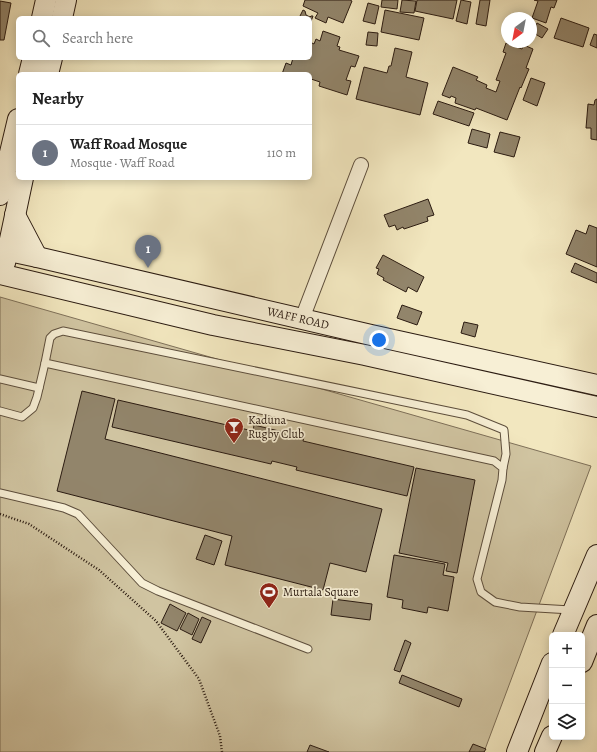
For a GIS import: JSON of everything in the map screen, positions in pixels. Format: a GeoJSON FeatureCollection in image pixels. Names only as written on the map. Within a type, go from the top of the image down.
{"type":"FeatureCollection","features":[{"type":"Feature","properties":{"kind":"street"},"geometry":{"type":"LineString","coordinates":[[42,16],[46,0]]}},
{"type":"Feature","properties":{"kind":"street"},"geometry":{"type":"LineString","coordinates":[[62,16],[66,0]]}},
{"type":"Feature","properties":{"kind":"street"},"geometry":{"type":"LineString","coordinates":[[29,72],[32,60]]}},
{"type":"Feature","properties":{"kind":"street"},"geometry":{"type":"LineString","coordinates":[[48,72],[52,60]]}},
{"type":"Feature","properties":{"kind":"street"},"geometry":{"type":"LineString","coordinates":[[0,195],[16,127]]}},
{"type":"Feature","properties":{"kind":"street"},"geometry":{"type":"LineString","coordinates":[[302,319],[361,164]]}},
{"type":"Feature","properties":{"kind":"street"},"geometry":{"type":"LineString","coordinates":[[1,274],[4,250],[15,215],[23,180]]}},
{"type":"Feature","properties":{"kind":"street"},"geometry":{"type":"LineString","coordinates":[[15,215],[37,257]]}},
{"type":"Feature","properties":{"kind":"street","name":"WAFF ROAD"},"geometry":{"type":"LineString","coordinates":[[4,250],[597,385]]}},
{"type":"Feature","properties":{"kind":"street","name":"WAFF ROAD"},"geometry":{"type":"LineString","coordinates":[[1,274],[213,325],[365,355],[597,407]]}},
{"type":"Feature","properties":{"kind":"street"},"geometry":{"type":"LineString","coordinates":[[564,632],[597,554]]}},
{"type":"Feature","properties":{"kind":"street"},"geometry":{"type":"LineString","coordinates":[[585,655],[597,625]]}},
{"type":"Feature","properties":{"kind":"street"},"geometry":{"type":"LineString","coordinates":[[516,752],[550,668]]}},
{"type":"Feature","properties":{"kind":"street"},"geometry":{"type":"LineString","coordinates":[[545,752],[550,740]]}},
{"type":"Feature","properties":{"kind":"lane"},"geometry":{"type":"LineString","coordinates":[[0,411],[22,417],[33,408],[50,338],[54,334],[63,331],[467,415],[504,430],[506,454],[502,480],[477,579],[481,592],[495,602],[520,607],[574,611]]}},
{"type":"Feature","properties":{"kind":"lane"},"geometry":{"type":"LineString","coordinates":[[44,363],[494,461],[503,468]]}},
{"type":"Feature","properties":{"kind":"lane"},"geometry":{"type":"LineString","coordinates":[[0,379],[39,388]]}},
{"type":"Feature","properties":{"kind":"lane"},"geometry":{"type":"LineString","coordinates":[[0,493],[64,508],[78,514],[142,583],[158,591],[308,649]]}},
{"type":"Feature","properties":{"kind":"path"},"geometry":{"type":"LineString","coordinates":[[0,514],[29,524],[99,570],[156,621],[199,679],[220,736],[222,752]]}},
{"type":"Feature","properties":{"kind":"shaded area","name":"Murtala Square"},"geometry":{"type":"Polygon","coordinates":[[[0,297],[591,466],[484,752],[0,752],[0,297]]]}},
{"type":"Feature","properties":{"kind":"building"},"geometry":{"type":"Polygon","coordinates":[[[305,0],[352,1],[343,23],[328,17],[326,23],[315,18],[318,13],[303,6],[305,0]]]}},
{"type":"Feature","properties":{"kind":"building"},"geometry":{"type":"Polygon","coordinates":[[[382,0],[398,0],[397,9],[381,7],[382,0]]]}},
{"type":"Feature","properties":{"kind":"building"},"geometry":{"type":"Polygon","coordinates":[[[402,0],[416,1],[414,13],[400,12],[402,0]]]}},
{"type":"Feature","properties":{"kind":"building"},"geometry":{"type":"Polygon","coordinates":[[[417,0],[457,0],[453,19],[415,11],[417,0]]]}},
{"type":"Feature","properties":{"kind":"building"},"geometry":{"type":"Polygon","coordinates":[[[461,0],[471,2],[467,24],[456,21],[461,0]]]}},
{"type":"Feature","properties":{"kind":"building"},"geometry":{"type":"Polygon","coordinates":[[[480,0],[490,0],[486,26],[476,24],[480,0]]]}},
{"type":"Feature","properties":{"kind":"building"},"geometry":{"type":"Polygon","coordinates":[[[534,0],[557,0],[554,8],[551,7],[546,23],[537,20],[537,12],[534,12],[538,1],[534,0]]]}},
{"type":"Feature","properties":{"kind":"building"},"geometry":{"type":"Polygon","coordinates":[[[0,1],[11,3],[4,40],[0,40],[0,1]]]}},
{"type":"Feature","properties":{"kind":"building"},"geometry":{"type":"Polygon","coordinates":[[[368,3],[379,6],[375,24],[363,21],[368,3]]]}},
{"type":"Feature","properties":{"kind":"building"},"geometry":{"type":"Polygon","coordinates":[[[303,10],[308,16],[300,16],[303,10]]]}},
{"type":"Feature","properties":{"kind":"building"},"geometry":{"type":"Polygon","coordinates":[[[385,10],[424,18],[419,40],[381,32],[385,10]]]}},
{"type":"Feature","properties":{"kind":"building"},"geometry":{"type":"Polygon","coordinates":[[[561,18],[589,28],[583,47],[554,38],[561,18]]]}},
{"type":"Feature","properties":{"kind":"building"},"geometry":{"type":"Polygon","coordinates":[[[537,23],[548,29],[542,38],[537,35],[537,23]]]}},
{"type":"Feature","properties":{"kind":"building"},"geometry":{"type":"Polygon","coordinates":[[[323,31],[340,37],[337,46],[340,47],[339,50],[359,56],[355,67],[351,66],[346,80],[351,81],[347,95],[319,86],[320,82],[312,79],[312,72],[283,72],[286,63],[291,65],[292,60],[312,60],[312,43],[314,44],[316,39],[320,41],[323,31]]]}},
{"type":"Feature","properties":{"kind":"building"},"geometry":{"type":"Polygon","coordinates":[[[368,32],[378,33],[377,46],[366,45],[368,32]]]}},
{"type":"Feature","properties":{"kind":"building"},"geometry":{"type":"Polygon","coordinates":[[[594,34],[597,35],[597,48],[590,45],[594,34]]]}},
{"type":"Feature","properties":{"kind":"building"},"geometry":{"type":"Polygon","coordinates":[[[395,48],[412,52],[406,77],[428,83],[420,115],[356,99],[364,67],[387,73],[389,66],[391,66],[395,48]]]}},
{"type":"Feature","properties":{"kind":"building"},"geometry":{"type":"Polygon","coordinates":[[[504,48],[533,49],[526,68],[529,69],[507,120],[476,108],[475,110],[455,103],[456,98],[451,96],[450,98],[442,95],[453,67],[478,77],[476,80],[487,85],[486,88],[496,92],[500,81],[496,80],[506,53],[503,52],[504,48]]]}},
{"type":"Feature","properties":{"kind":"building"},"geometry":{"type":"Polygon","coordinates":[[[531,78],[545,83],[537,106],[523,100],[531,78]]]}},
{"type":"Feature","properties":{"kind":"building"},"geometry":{"type":"Polygon","coordinates":[[[597,99],[597,140],[591,139],[591,128],[586,128],[588,104],[594,105],[595,100],[597,99]]]}},
{"type":"Feature","properties":{"kind":"building"},"geometry":{"type":"Polygon","coordinates":[[[438,101],[474,113],[469,126],[433,114],[438,101]]]}},
{"type":"Feature","properties":{"kind":"building"},"geometry":{"type":"Polygon","coordinates":[[[472,129],[490,134],[487,148],[468,143],[472,129]]]}},
{"type":"Feature","properties":{"kind":"building"},"geometry":{"type":"Polygon","coordinates":[[[500,132],[520,137],[514,157],[494,152],[500,132]]]}},
{"type":"Feature","properties":{"kind":"building"},"geometry":{"type":"Polygon","coordinates":[[[428,199],[434,215],[427,217],[428,221],[404,229],[403,227],[397,230],[395,225],[389,227],[384,215],[428,199]]]}},
{"type":"Feature","properties":{"kind":"building"},"geometry":{"type":"Polygon","coordinates":[[[589,225],[597,228],[597,267],[566,254],[576,230],[586,234],[589,225]]]}},
{"type":"Feature","properties":{"kind":"building"},"geometry":{"type":"Polygon","coordinates":[[[383,255],[424,277],[417,292],[408,287],[406,292],[383,280],[384,278],[377,274],[379,269],[376,268],[383,255]]]}},
{"type":"Feature","properties":{"kind":"building"},"geometry":{"type":"Polygon","coordinates":[[[575,263],[597,273],[597,283],[571,272],[575,263]]]}},
{"type":"Feature","properties":{"kind":"building"},"geometry":{"type":"Polygon","coordinates":[[[402,305],[422,312],[417,325],[397,318],[402,305]]]}},
{"type":"Feature","properties":{"kind":"building"},"geometry":{"type":"Polygon","coordinates":[[[464,322],[478,325],[475,337],[461,333],[464,322]]]}},
{"type":"Feature","properties":{"kind":"building"},"geometry":{"type":"Polygon","coordinates":[[[82,391],[115,399],[105,439],[382,509],[366,572],[330,563],[323,590],[225,565],[232,536],[57,491],[82,391]]]}},
{"type":"Feature","properties":{"kind":"building"},"geometry":{"type":"Polygon","coordinates":[[[118,400],[253,431],[254,425],[304,437],[303,441],[414,467],[407,496],[296,470],[297,467],[272,461],[271,464],[112,427],[118,400]]]}},
{"type":"Feature","properties":{"kind":"building"},"geometry":{"type":"Polygon","coordinates":[[[416,468],[475,480],[457,573],[446,571],[448,563],[399,553],[416,468]]]}},
{"type":"Feature","properties":{"kind":"building"},"geometry":{"type":"Polygon","coordinates":[[[205,535],[222,541],[214,565],[196,559],[205,535]]]}},
{"type":"Feature","properties":{"kind":"building"},"geometry":{"type":"Polygon","coordinates":[[[394,555],[445,564],[443,575],[454,577],[448,611],[428,607],[427,613],[402,608],[403,600],[387,597],[394,555]]]}},
{"type":"Feature","properties":{"kind":"building"},"geometry":{"type":"Polygon","coordinates":[[[333,599],[372,604],[370,620],[331,615],[333,599]]]}},
{"type":"Feature","properties":{"kind":"building"},"geometry":{"type":"Polygon","coordinates":[[[170,604],[186,613],[177,631],[161,623],[170,604]]]}},
{"type":"Feature","properties":{"kind":"building"},"geometry":{"type":"Polygon","coordinates":[[[188,613],[199,619],[192,635],[180,629],[188,613]]]}},
{"type":"Feature","properties":{"kind":"building"},"geometry":{"type":"Polygon","coordinates":[[[202,617],[211,621],[201,643],[192,639],[202,617]]]}},
{"type":"Feature","properties":{"kind":"building"},"geometry":{"type":"Polygon","coordinates":[[[405,640],[411,643],[400,672],[394,670],[405,640]]]}},
{"type":"Feature","properties":{"kind":"building"},"geometry":{"type":"Polygon","coordinates":[[[402,675],[462,699],[459,707],[399,683],[402,675]]]}},
{"type":"Feature","properties":{"kind":"building"},"geometry":{"type":"Polygon","coordinates":[[[473,744],[486,749],[484,752],[469,752],[473,744]]]}},
{"type":"Feature","properties":{"kind":"building"},"geometry":{"type":"Polygon","coordinates":[[[310,745],[329,752],[307,752],[310,745]]]}},
{"type":"Feature","properties":{"kind":"place","name":"Waff Road Mosque"},"geometry":{"type":"Point","coordinates":[148,268]}},
{"type":"Feature","properties":{"kind":"place","name":"Kaduna Rugby Club"},"geometry":{"type":"Point","coordinates":[234,444]}},
{"type":"Feature","properties":{"kind":"place","name":"Murtala Square"},"geometry":{"type":"Point","coordinates":[269,609]}}]}
